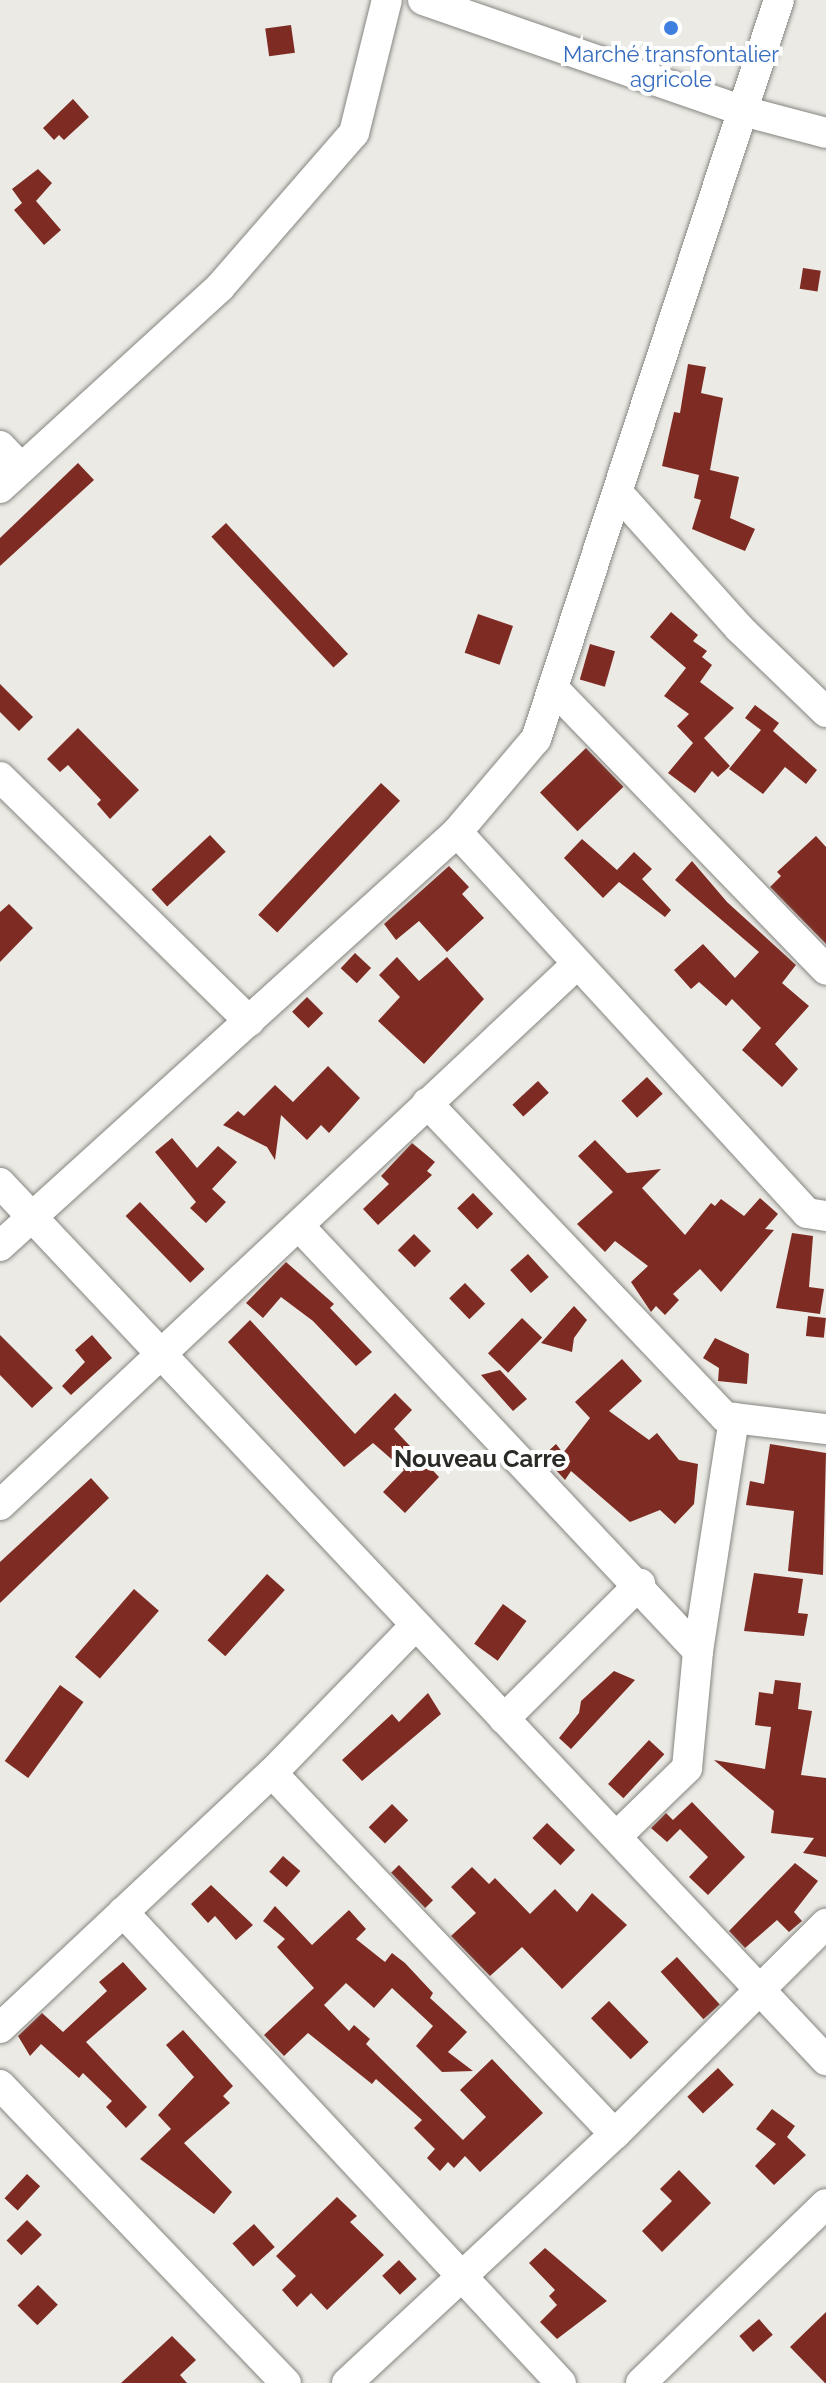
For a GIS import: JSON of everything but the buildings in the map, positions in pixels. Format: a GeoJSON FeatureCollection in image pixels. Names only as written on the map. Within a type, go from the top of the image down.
{"type":"FeatureCollection","features":[{"type":"Feature","properties":{"kind":"street"},"geometry":{"type":"LineString","coordinates":[[0,446],[10,478],[220,287],[354,133],[387,0]]}},
{"type":"Feature","properties":{"kind":"street"},"geometry":{"type":"LineString","coordinates":[[423,0],[743,111],[826,133]]}},
{"type":"Feature","properties":{"kind":"street"},"geometry":{"type":"LineString","coordinates":[[0,1246],[457,832],[520,762],[556,691],[779,0]]}},
{"type":"Feature","properties":{"kind":"street"},"geometry":{"type":"LineString","coordinates":[[618,493],[739,628],[826,712]]}},
{"type":"Feature","properties":{"kind":"street"},"geometry":{"type":"LineString","coordinates":[[556,691],[826,970]]}},
{"type":"Feature","properties":{"kind":"street"},"geometry":{"type":"LineString","coordinates":[[0,777],[249,1021]]}},
{"type":"Feature","properties":{"kind":"street"},"geometry":{"type":"LineString","coordinates":[[457,832],[807,1213],[826,1216]]}},
{"type":"Feature","properties":{"kind":"street"},"geometry":{"type":"LineString","coordinates":[[0,1505],[576,965]]}},
{"type":"Feature","properties":{"kind":"street"},"geometry":{"type":"LineString","coordinates":[[427,1103],[725,1417],[826,1429]]}},
{"type":"Feature","properties":{"kind":"street"},"geometry":{"type":"LineString","coordinates":[[0,1183],[504,1719],[619,1834],[826,2060]]}},
{"type":"Feature","properties":{"kind":"street"},"geometry":{"type":"LineString","coordinates":[[299,1226],[640,1584],[698,1651]]}},
{"type":"Feature","properties":{"kind":"street"},"geometry":{"type":"LineString","coordinates":[[619,1834],[687,1768],[698,1651],[734,1418]]}},
{"type":"Feature","properties":{"kind":"street"},"geometry":{"type":"LineString","coordinates":[[504,1719],[640,1584]]}},
{"type":"Feature","properties":{"kind":"street"},"geometry":{"type":"LineString","coordinates":[[0,2028],[272,1773],[416,1625]]}},
{"type":"Feature","properties":{"kind":"street"},"geometry":{"type":"LineString","coordinates":[[272,1773],[615,2134]]}},
{"type":"Feature","properties":{"kind":"street"},"geometry":{"type":"LineString","coordinates":[[123,1912],[462,2281],[561,2383]]}},
{"type":"Feature","properties":{"kind":"street"},"geometry":{"type":"LineString","coordinates":[[347,2383],[462,2281],[763,1992],[826,1924]]}},
{"type":"Feature","properties":{"kind":"street"},"geometry":{"type":"LineString","coordinates":[[0,2085],[286,2383]]}},
{"type":"Feature","properties":{"kind":"street"},"geometry":{"type":"LineString","coordinates":[[641,2383],[826,2204]]}},
{"type":"Feature","properties":{"kind":"place","name":"Marché transfontalier agricole"},"geometry":{"type":"Point","coordinates":[671,28]}},
{"type":"Feature","properties":{"kind":"district","name":"Nouveau Carre"},"geometry":{"type":"Point","coordinates":[480,1459]}}]}
